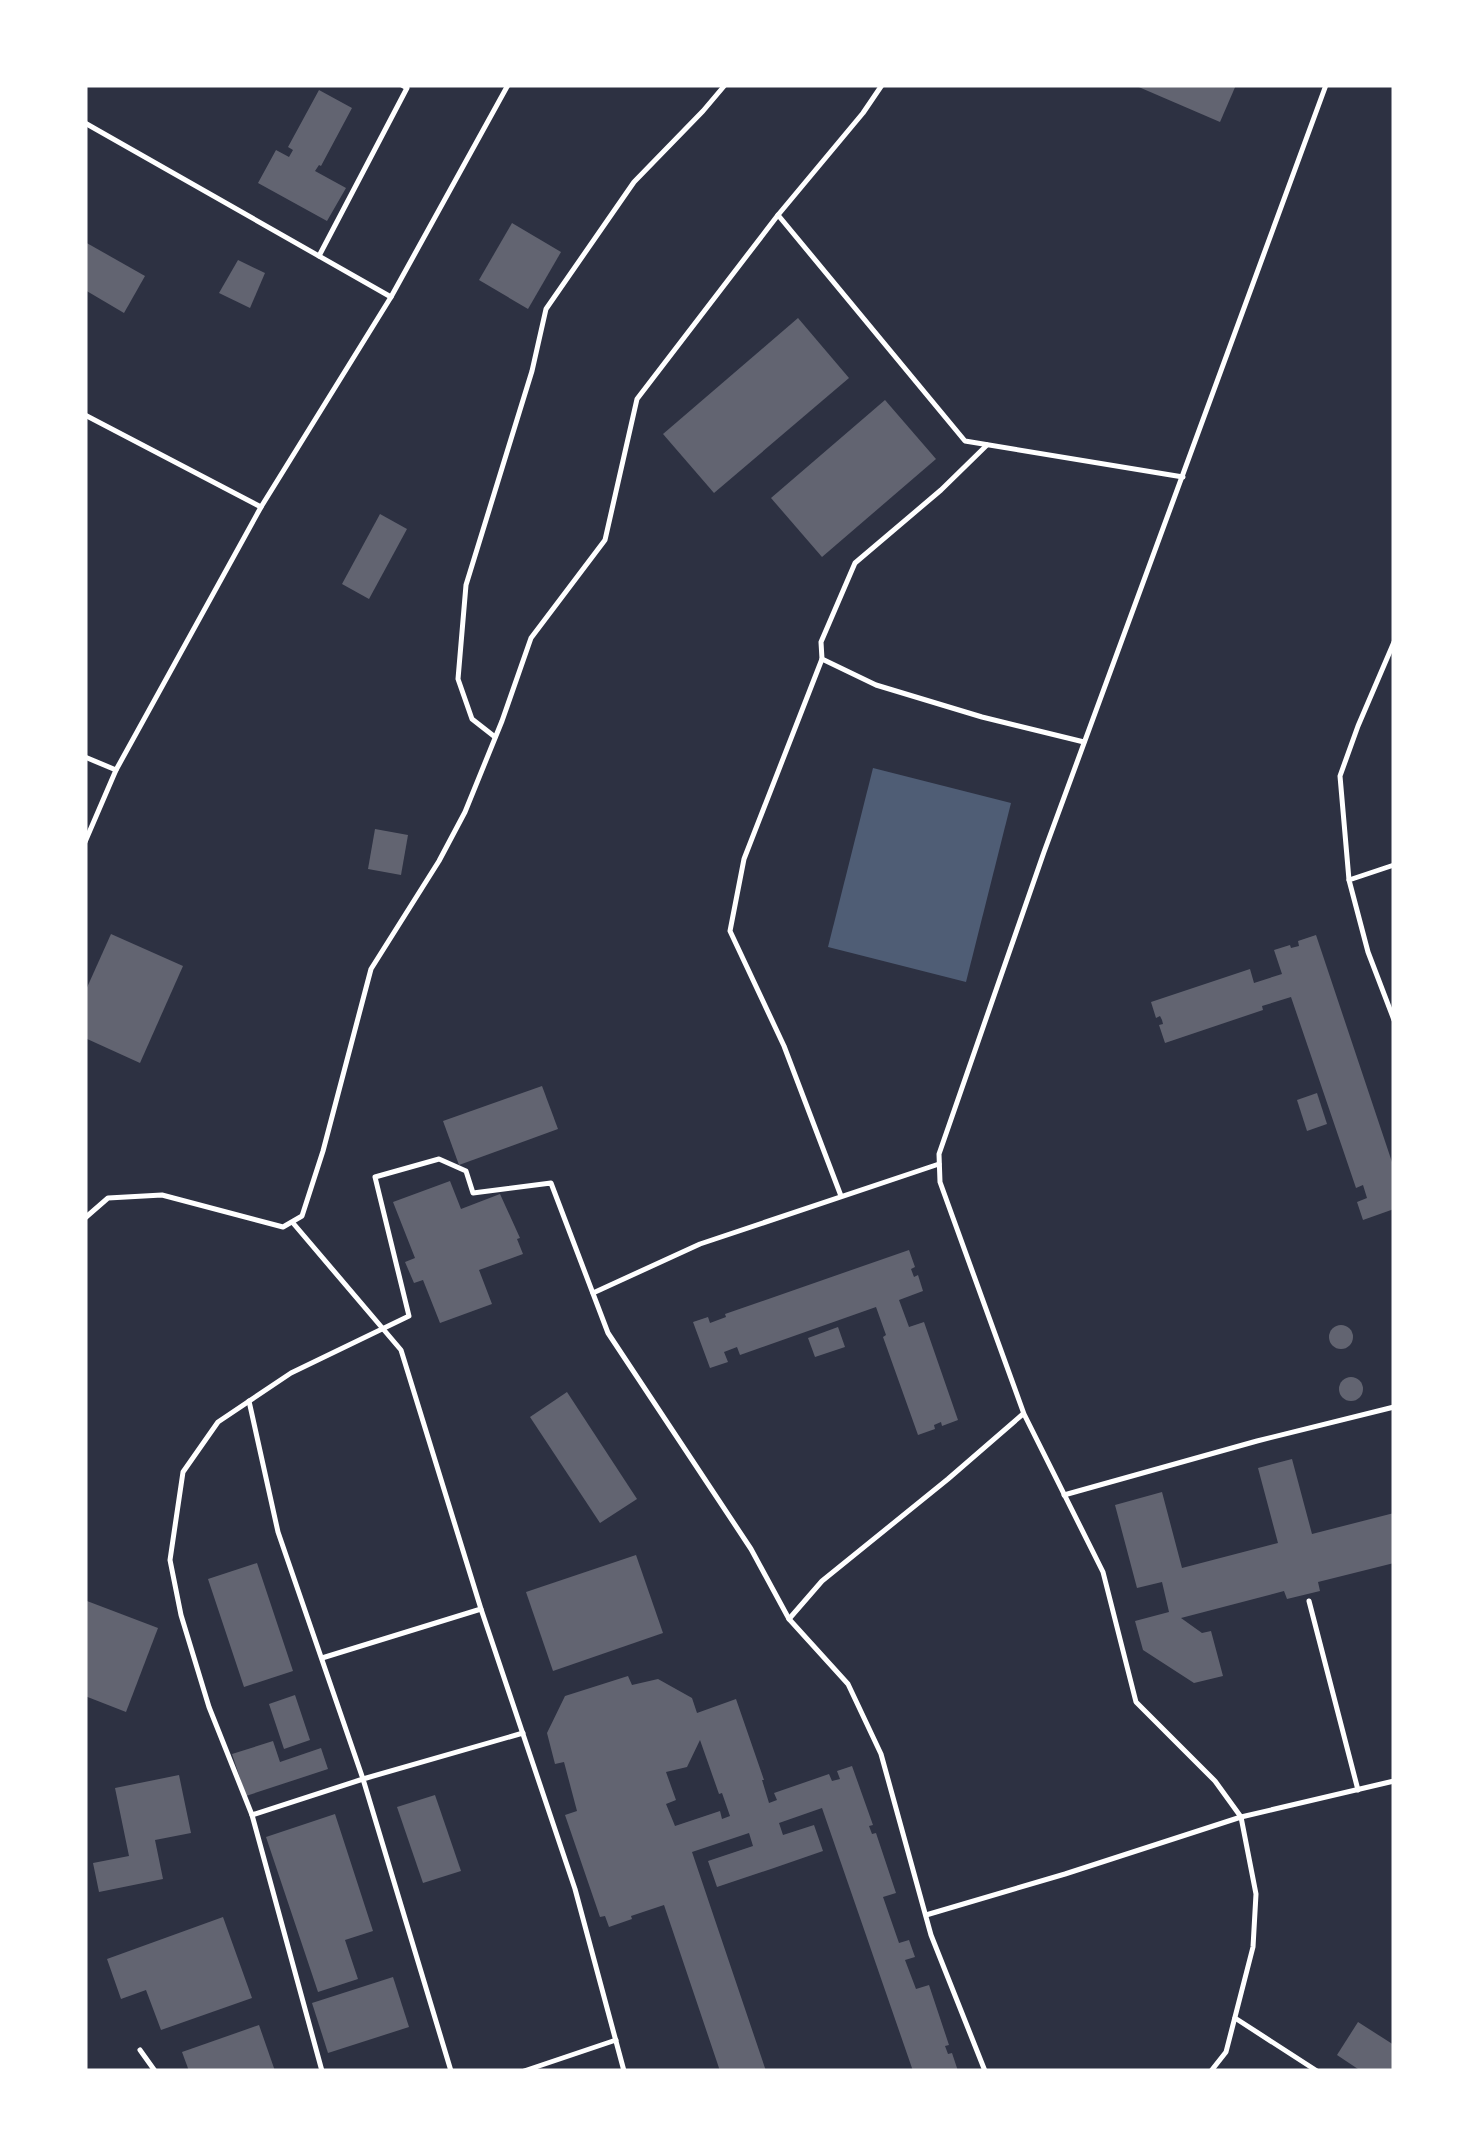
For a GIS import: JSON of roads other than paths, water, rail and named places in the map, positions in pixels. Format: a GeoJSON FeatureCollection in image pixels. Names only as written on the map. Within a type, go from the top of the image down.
{"type":"FeatureCollection","features":[{"type":"Feature","properties":{"kind":"lane"},"geometry":{"type":"LineString","coordinates":[[319,256],[407,88],[402,85]]}},
{"type":"Feature","properties":{"kind":"lane"},"geometry":{"type":"LineString","coordinates":[[85,842],[116,770],[261,508],[391,298],[508,85]]}},
{"type":"Feature","properties":{"kind":"lane"},"geometry":{"type":"LineString","coordinates":[[495,737],[472,719],[458,679],[466,585],[527,388],[546,309],[634,182],[725,85]]}},
{"type":"Feature","properties":{"kind":"lane"},"geometry":{"type":"LineString","coordinates":[[85,1218],[108,1198],[162,1195],[284,1227],[302,1216],[371,970],[439,861],[464,812],[531,638],[604,540],[637,399],[882,85]]}},
{"type":"Feature","properties":{"kind":"lane"},"geometry":{"type":"LineString","coordinates":[[1211,2071],[1226,2052],[1253,1947],[1256,1894],[1242,1817],[1215,1781],[1136,1702],[1103,1572],[1024,1414],[940,1182],[939,1154],[1326,85]]}},
{"type":"Feature","properties":{"kind":"lane"},"geometry":{"type":"LineString","coordinates":[[85,123],[391,298]]}},
{"type":"Feature","properties":{"kind":"lane"},"geometry":{"type":"LineString","coordinates":[[778,215],[965,441],[1184,477]]}},
{"type":"Feature","properties":{"kind":"lane"},"geometry":{"type":"LineString","coordinates":[[85,414],[261,508]]}},
{"type":"Feature","properties":{"kind":"lane"},"geometry":{"type":"LineString","coordinates":[[840,1196],[784,1046],[730,931],[744,859],[822,660],[821,642],[855,563],[942,490],[987,445]]}},
{"type":"Feature","properties":{"kind":"lane"},"geometry":{"type":"LineString","coordinates":[[1394,642],[1340,776],[1349,880],[1368,952],[1394,1020]]}},
{"type":"Feature","properties":{"kind":"lane"},"geometry":{"type":"LineString","coordinates":[[822,660],[876,685],[1085,742]]}},
{"type":"Feature","properties":{"kind":"lane"},"geometry":{"type":"LineString","coordinates":[[85,757],[116,770]]}},
{"type":"Feature","properties":{"kind":"lane"},"geometry":{"type":"LineString","coordinates":[[1349,880],[1394,865]]}},
{"type":"Feature","properties":{"kind":"lane"},"geometry":{"type":"LineString","coordinates":[[322,2071],[252,1815],[209,1707],[181,1615],[170,1560],[183,1472],[218,1422],[291,1373],[409,1316],[375,1177],[439,1159],[466,1171],[473,1192],[551,1183],[608,1334],[751,1549],[789,1619],[848,1684],[882,1754],[931,1935],[985,2071]]}},
{"type":"Feature","properties":{"kind":"lane"},"geometry":{"type":"LineString","coordinates":[[593,1292],[700,1244],[940,1164]]}},
{"type":"Feature","properties":{"kind":"lane"},"geometry":{"type":"LineString","coordinates":[[292,1222],[401,1350],[481,1608],[576,1888],[624,2071]]}},
{"type":"Feature","properties":{"kind":"lane"},"geometry":{"type":"LineString","coordinates":[[249,1402],[278,1532],[363,1778],[452,2071]]}},
{"type":"Feature","properties":{"kind":"lane"},"geometry":{"type":"LineString","coordinates":[[1064,1495],[1394,1407]]}},
{"type":"Feature","properties":{"kind":"lane"},"geometry":{"type":"LineString","coordinates":[[789,1619],[822,1581],[1024,1414]]}},
{"type":"Feature","properties":{"kind":"lane"},"geometry":{"type":"LineString","coordinates":[[1309,1602],[1358,1790]]}},
{"type":"Feature","properties":{"kind":"lane"},"geometry":{"type":"LineString","coordinates":[[322,1658],[481,1608]]}},
{"type":"Feature","properties":{"kind":"lane"},"geometry":{"type":"LineString","coordinates":[[252,1815],[363,1778],[523,1733]]}},
{"type":"Feature","properties":{"kind":"lane"},"geometry":{"type":"LineString","coordinates":[[925,1915],[1242,1817],[1394,1781]]}},
{"type":"Feature","properties":{"kind":"lane"},"geometry":{"type":"LineString","coordinates":[[1235,2018],[1318,2071]]}},
{"type":"Feature","properties":{"kind":"lane"},"geometry":{"type":"LineString","coordinates":[[524,2071],[616,2040]]}},
{"type":"Feature","properties":{"kind":"lane"},"geometry":{"type":"LineString","coordinates":[[140,2050],[155,2071]]}},
{"type":"Feature","properties":{"kind":"water"},"geometry":{"type":"Polygon","coordinates":[[[873,768],[1011,803],[966,982],[828,947],[873,768]]]}}]}
